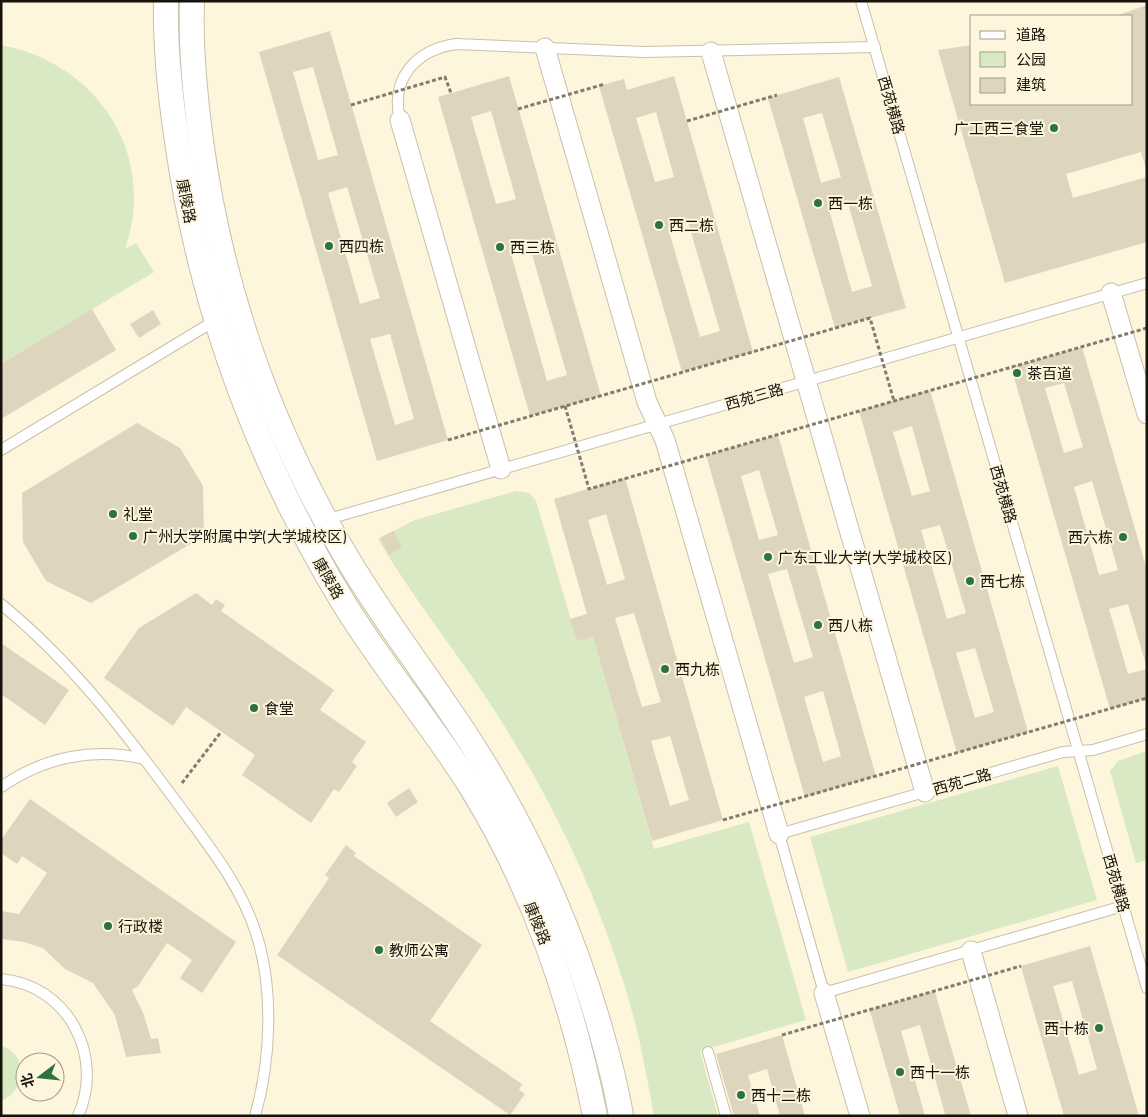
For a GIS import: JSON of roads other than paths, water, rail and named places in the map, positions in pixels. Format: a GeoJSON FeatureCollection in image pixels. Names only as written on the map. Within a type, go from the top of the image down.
{"type":"FeatureCollection","features":[{"type":"Feature","properties":{"kind":"street","name":"康陵路"},"geometry":{"type":"LineString","coordinates":[[166,1],[170,81],[187,207],[216,320],[250,418],[291,509],[344,602],[373,648],[417,706],[472,788],[523,885],[567,1001],[586,1071],[595,1116]]}},
{"type":"Feature","properties":{"kind":"street","name":"康陵路"},"geometry":{"type":"LineString","coordinates":[[192,1],[192,52],[197,111],[212,212],[226,270],[273,410],[299,469],[325,520],[367,590],[471,742],[505,799],[539,863],[564,920],[585,977],[605,1048],[621,1116]]}},
{"type":"Feature","properties":{"kind":"street"},"geometry":{"type":"LineString","coordinates":[[545,48],[647,402],[665,440],[779,834]]}},
{"type":"Feature","properties":{"kind":"street"},"geometry":{"type":"LineString","coordinates":[[711,52],[925,792]]}},
{"type":"Feature","properties":{"kind":"street"},"geometry":{"type":"LineString","coordinates":[[400,120],[501,469]]}},
{"type":"Feature","properties":{"kind":"street"},"geometry":{"type":"LineString","coordinates":[[1112,293],[1147,414]]}},
{"type":"Feature","properties":{"kind":"street"},"geometry":{"type":"LineString","coordinates":[[970,950],[1018,1116]]}},
{"type":"Feature","properties":{"kind":"street"},"geometry":{"type":"LineString","coordinates":[[824,992],[860,1116]]}},
{"type":"Feature","properties":{"kind":"lane","name":"西苑横路"},"geometry":{"type":"LineString","coordinates":[[861,1],[1147,988]]}},
{"type":"Feature","properties":{"kind":"lane"},"geometry":{"type":"LineString","coordinates":[[400,120],[398,98],[404,78],[415,61],[434,49],[466,43],[545,48],[711,52],[875,47]]}},
{"type":"Feature","properties":{"kind":"lane","name":"西苑三路"},"geometry":{"type":"LineString","coordinates":[[325,520],[1147,283]]}},
{"type":"Feature","properties":{"kind":"lane"},"geometry":{"type":"LineString","coordinates":[[1,450],[216,320]]}},
{"type":"Feature","properties":{"kind":"lane"},"geometry":{"type":"LineString","coordinates":[[1,604],[39,636],[80,678],[172,797],[233,882],[245,905],[256,936],[265,988],[267,1027],[262,1081],[255,1116]]}},
{"type":"Feature","properties":{"kind":"lane","name":"西苑二路"},"geometry":{"type":"LineString","coordinates":[[779,834],[1063,752],[1093,750],[1147,734]]}},
{"type":"Feature","properties":{"kind":"lane"},"geometry":{"type":"LineString","coordinates":[[1,787],[22,774],[72,756],[89,753],[111,753],[144,759]]}},
{"type":"Feature","properties":{"kind":"lane"},"geometry":{"type":"LineString","coordinates":[[779,834],[824,992],[1123,906]]}},
{"type":"Feature","properties":{"kind":"lane"},"geometry":{"type":"LineString","coordinates":[[1,979],[24,983],[45,994],[62,1008],[77,1029],[85,1049],[88,1068],[86,1095],[78,1116]]}},
{"type":"Feature","properties":{"kind":"lane"},"geometry":{"type":"LineString","coordinates":[[708,1052],[726,1116]]}},
{"type":"Feature","properties":{"kind":"place","name":"广工西三食堂"},"geometry":{"type":"Point","coordinates":[1054,128]}},
{"type":"Feature","properties":{"kind":"place","name":"西一栋"},"geometry":{"type":"Point","coordinates":[818,203]}},
{"type":"Feature","properties":{"kind":"place","name":"西二栋"},"geometry":{"type":"Point","coordinates":[659,225]}},
{"type":"Feature","properties":{"kind":"place","name":"西四栋"},"geometry":{"type":"Point","coordinates":[329,246]}},
{"type":"Feature","properties":{"kind":"place","name":"西三栋"},"geometry":{"type":"Point","coordinates":[500,247]}},
{"type":"Feature","properties":{"kind":"place","name":"茶百道"},"geometry":{"type":"Point","coordinates":[1017,373]}},
{"type":"Feature","properties":{"kind":"place","name":"礼堂"},"geometry":{"type":"Point","coordinates":[113,514]}},
{"type":"Feature","properties":{"kind":"place","name":"广州大学附属中学(大学城校区)"},"geometry":{"type":"Point","coordinates":[133,536]}},
{"type":"Feature","properties":{"kind":"place","name":"西六栋"},"geometry":{"type":"Point","coordinates":[1123,537]}},
{"type":"Feature","properties":{"kind":"place","name":"广东工业大学(大学城校区)"},"geometry":{"type":"Point","coordinates":[768,557]}},
{"type":"Feature","properties":{"kind":"place","name":"西七栋"},"geometry":{"type":"Point","coordinates":[970,581]}},
{"type":"Feature","properties":{"kind":"place","name":"西八栋"},"geometry":{"type":"Point","coordinates":[818,625]}},
{"type":"Feature","properties":{"kind":"place","name":"西九栋"},"geometry":{"type":"Point","coordinates":[665,669]}},
{"type":"Feature","properties":{"kind":"place","name":"食堂"},"geometry":{"type":"Point","coordinates":[254,708]}},
{"type":"Feature","properties":{"kind":"place","name":"行政楼"},"geometry":{"type":"Point","coordinates":[108,926]}},
{"type":"Feature","properties":{"kind":"place","name":"教师公寓"},"geometry":{"type":"Point","coordinates":[379,950]}},
{"type":"Feature","properties":{"kind":"place","name":"西十栋"},"geometry":{"type":"Point","coordinates":[1099,1028]}},
{"type":"Feature","properties":{"kind":"place","name":"西十一栋"},"geometry":{"type":"Point","coordinates":[900,1072]}},
{"type":"Feature","properties":{"kind":"place","name":"西十二栋"},"geometry":{"type":"Point","coordinates":[741,1095]}}]}
